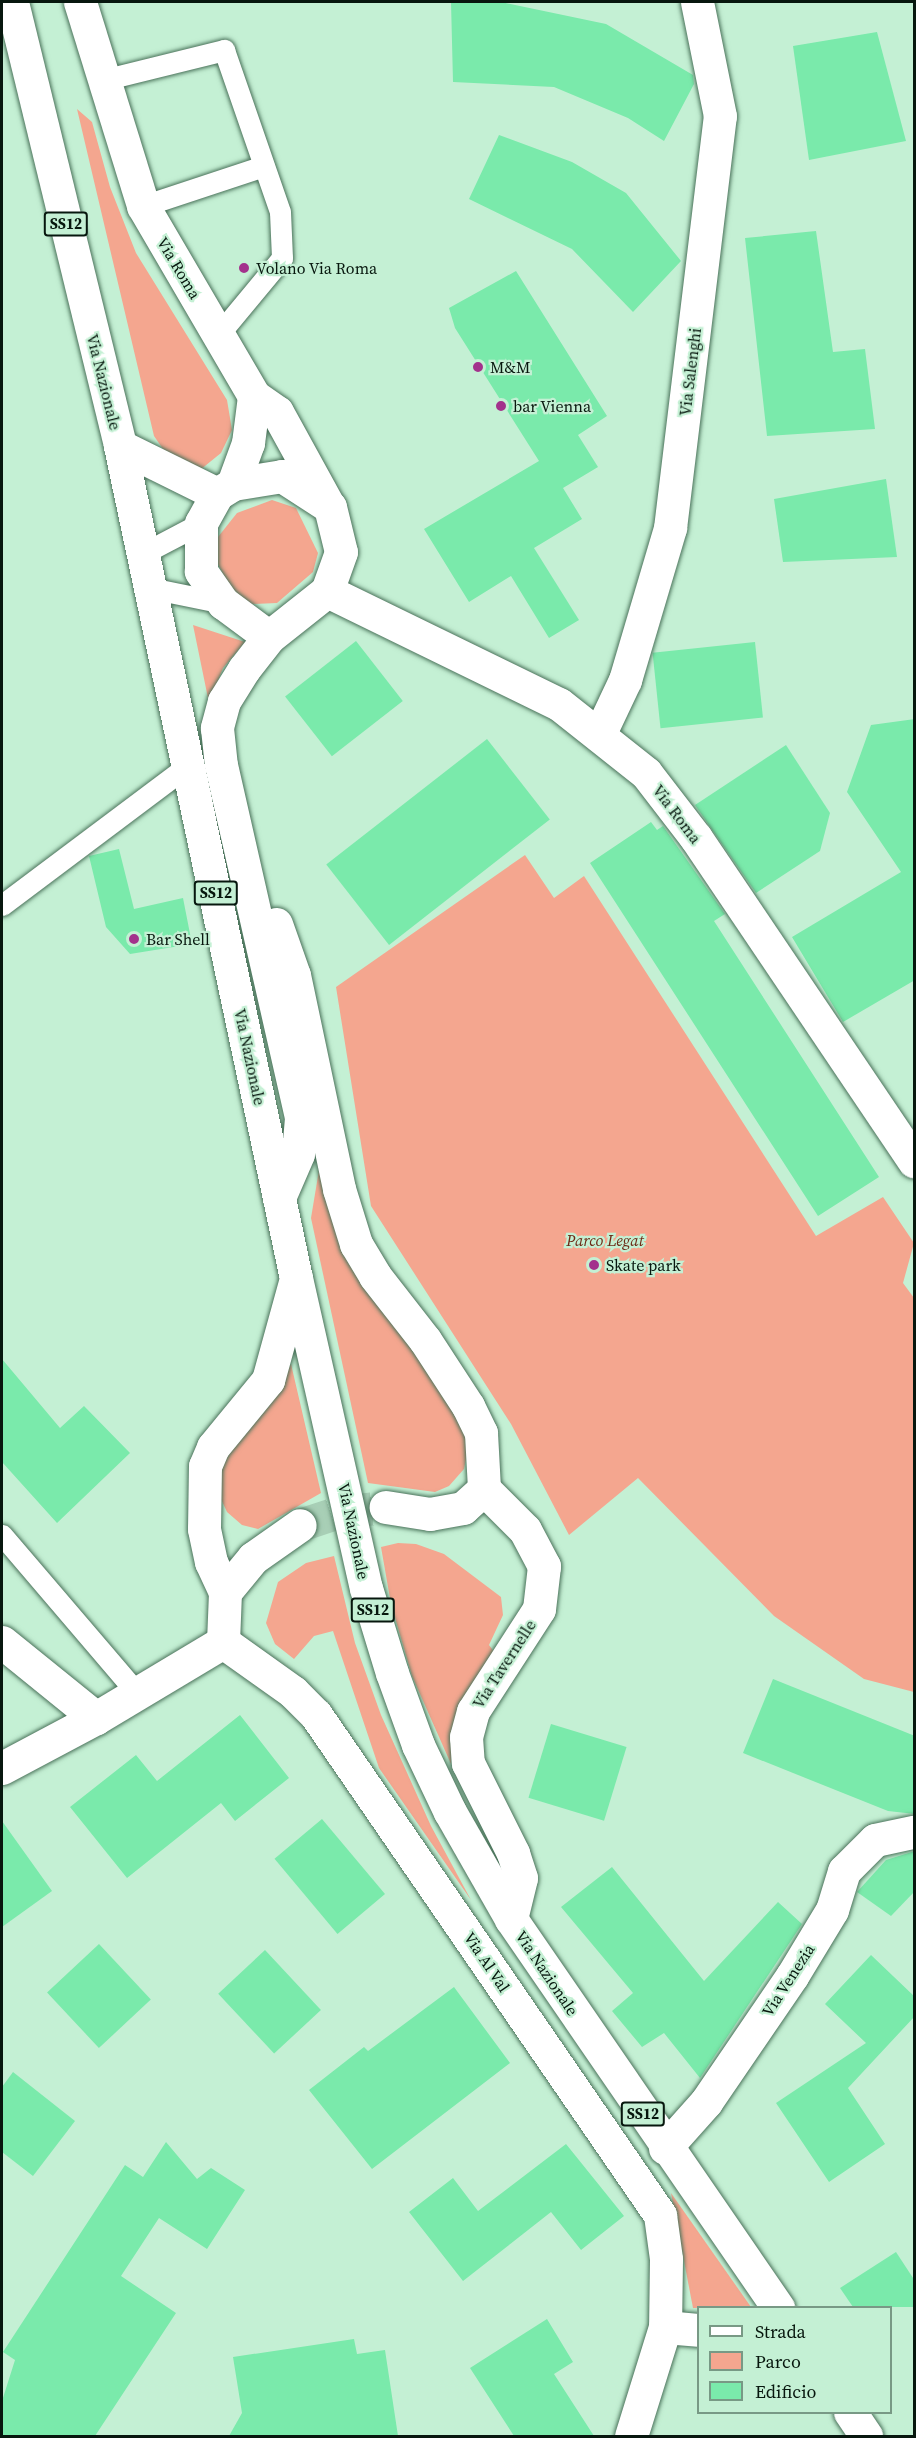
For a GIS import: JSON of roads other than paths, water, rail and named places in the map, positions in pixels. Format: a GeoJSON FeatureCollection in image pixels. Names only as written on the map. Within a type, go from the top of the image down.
{"type":"FeatureCollection","features":[{"type":"Feature","properties":{"kind":"street","name":"Via Nazionale"},"geometry":{"type":"LineString","coordinates":[[12,2],[120,446],[190,764],[296,1278],[366,1588],[392,1673],[418,1745],[450,1812],[511,1919],[665,2148],[777,2306]]}},
{"type":"Feature","properties":{"kind":"street","name":"Via Roma"},"geometry":{"type":"LineString","coordinates":[[80,2],[142,206],[254,396],[277,412],[330,507]]}},
{"type":"Feature","properties":{"kind":"street","name":"Via Salenghi"},"geometry":{"type":"LineString","coordinates":[[600,734],[625,680],[670,528],[720,116],[697,2]]}},
{"type":"Feature","properties":{"kind":"street"},"geometry":{"type":"LineString","coordinates":[[254,396],[248,443],[225,489],[201,523],[201,571],[223,603],[269,637]]}},
{"type":"Feature","properties":{"kind":"street"},"geometry":{"type":"LineString","coordinates":[[120,446],[225,489],[282,476],[330,507],[341,552],[327,591],[269,637],[224,702],[217,728],[221,765],[301,1119],[298,1154],[279,1198]]}},
{"type":"Feature","properties":{"kind":"street","name":"Via Roma"},"geometry":{"type":"LineString","coordinates":[[327,591],[559,704],[600,734],[646,773],[696,838],[915,1161]]}},
{"type":"Feature","properties":{"kind":"street"},"geometry":{"type":"LineString","coordinates":[[246,868],[273,916],[294,975],[339,1189],[356,1244],[468,1406],[481,1433],[484,1489],[464,1508],[430,1514],[386,1507]]}},
{"type":"Feature","properties":{"kind":"street"},"geometry":{"type":"LineString","coordinates":[[2,1768],[96,1718],[223,1642],[225,1592],[211,1562],[204,1529],[205,1466],[218,1440],[268,1380],[296,1278]]}},
{"type":"Feature","properties":{"kind":"street","name":"Via Tavernelle"},"geometry":{"type":"LineString","coordinates":[[484,1489],[525,1530],[544,1566],[539,1609],[472,1711],[466,1737],[468,1763],[513,1853],[521,1878],[511,1919]]}},
{"type":"Feature","properties":{"kind":"street"},"geometry":{"type":"LineString","coordinates":[[225,1592],[253,1558],[300,1525]]}},
{"type":"Feature","properties":{"kind":"street"},"geometry":{"type":"LineString","coordinates":[[2,1642],[96,1718]]}},
{"type":"Feature","properties":{"kind":"street","name":"Via Al Val"},"geometry":{"type":"LineString","coordinates":[[223,1642],[293,1692],[316,1715],[660,2215],[666,2259],[665,2327],[631,2436]]}},
{"type":"Feature","properties":{"kind":"street","name":"Via Venezia"},"geometry":{"type":"LineString","coordinates":[[665,2148],[706,2102],[792,1976],[832,1910],[844,1871],[875,1840],[915,1832]]}},
{"type":"Feature","properties":{"kind":"street"},"geometry":{"type":"LineString","coordinates":[[665,2327],[697,2330]]}},
{"type":"Feature","properties":{"kind":"street"},"geometry":{"type":"LineString","coordinates":[[851,2414],[866,2436]]}},
{"type":"Feature","properties":{"kind":"lane"},"geometry":{"type":"LineString","coordinates":[[103,80],[224,50],[280,212],[282,258],[218,335]]}},
{"type":"Feature","properties":{"kind":"lane"},"geometry":{"type":"LineString","coordinates":[[142,206],[264,166]]}},
{"type":"Feature","properties":{"kind":"lane"},"geometry":{"type":"LineString","coordinates":[[142,554],[201,523]]}},
{"type":"Feature","properties":{"kind":"lane"},"geometry":{"type":"LineString","coordinates":[[150,588],[223,603]]}},
{"type":"Feature","properties":{"kind":"lane"},"geometry":{"type":"LineString","coordinates":[[2,905],[190,764]]}},
{"type":"Feature","properties":{"kind":"lane"},"geometry":{"type":"LineString","coordinates":[[2,1535],[137,1693]]}},
{"type":"Feature","properties":{"kind":"tunnel"},"geometry":{"type":"LineString","coordinates":[[300,1525],[339,1512],[386,1507]]}},
{"type":"Feature","properties":{"kind":"place","name":"Volano Via Roma"},"geometry":{"type":"Point","coordinates":[244,268]}},
{"type":"Feature","properties":{"kind":"place","name":"M&M"},"geometry":{"type":"Point","coordinates":[478,367]}},
{"type":"Feature","properties":{"kind":"place","name":"bar Vienna"},"geometry":{"type":"Point","coordinates":[501,406]}},
{"type":"Feature","properties":{"kind":"place","name":"Bar Shell"},"geometry":{"type":"Point","coordinates":[134,939]}},
{"type":"Feature","properties":{"kind":"place","name":"Skate park"},"geometry":{"type":"Point","coordinates":[594,1265]}},
{"type":"Feature","properties":{"kind":"park label","name":"Parco Legat"},"geometry":{"type":"Point","coordinates":[605,1240]}}]}
